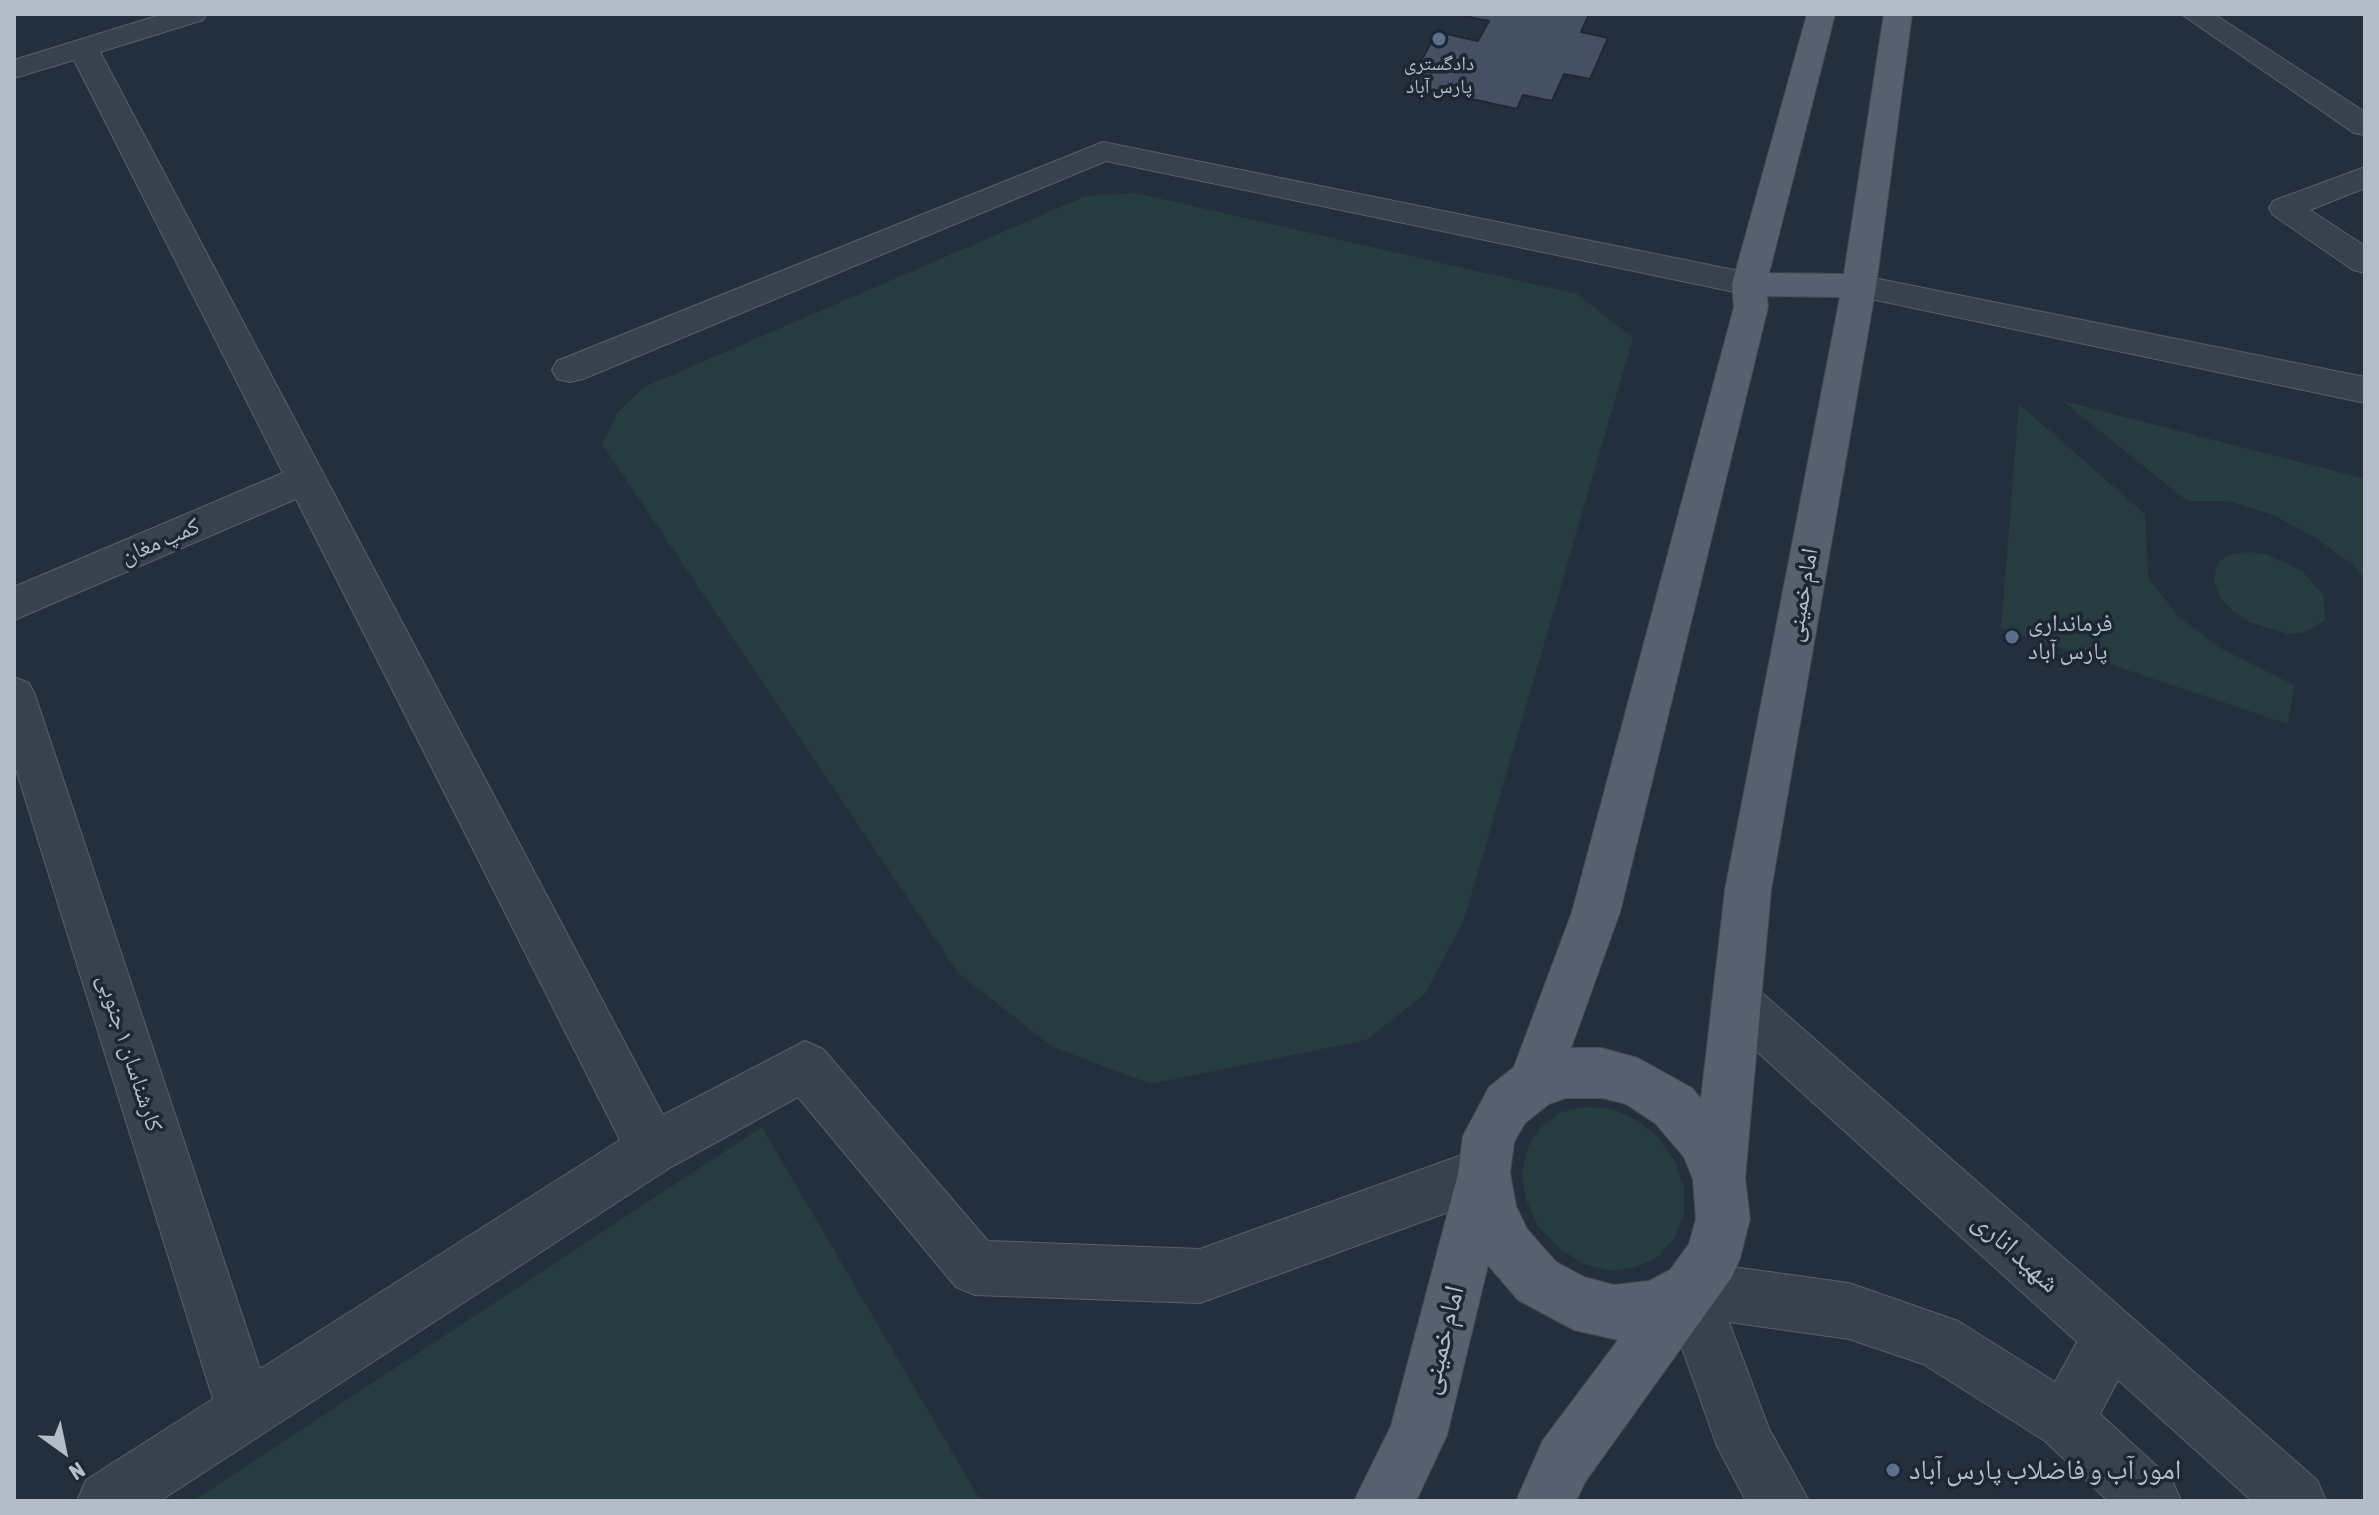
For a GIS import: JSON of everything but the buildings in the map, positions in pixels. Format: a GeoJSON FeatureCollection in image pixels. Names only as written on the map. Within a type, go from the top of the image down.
{"type":"FeatureCollection","features":[{"type":"Feature","properties":{"kind":"main road"},"geometry":{"type":"LineString","coordinates":[[1533,1084],[1596,912],[1751,307],[1749,284],[1821,14]]}},
{"type":"Feature","properties":{"kind":"main road","name":"امام خمینی"},"geometry":{"type":"LineString","coordinates":[[1719,1178],[1748,890],[1859,286],[1898,14]]}},
{"type":"Feature","properties":{"kind":"main road"},"geometry":{"type":"LineString","coordinates":[[1749,284],[1859,286]]}},
{"type":"Feature","properties":{"kind":"main road"},"geometry":{"type":"LineString","coordinates":[[1546,1501],[1564,1461],[1713,1258],[1723,1219],[1719,1178],[1702,1139],[1693,1128],[1674,1106],[1638,1083],[1602,1073],[1566,1073],[1533,1084],[1507,1105],[1489,1136],[1484,1173],[1490,1211],[1508,1248],[1537,1281],[1570,1300],[1614,1313],[1655,1308],[1689,1289]]}},
{"type":"Feature","properties":{"kind":"main road","name":"امام خمینی"},"geometry":{"type":"LineString","coordinates":[[1384,1501],[1418,1435],[1484,1173]]}},
{"type":"Feature","properties":{"kind":"street"},"geometry":{"type":"LineString","coordinates":[[14,69],[193,14]]}},
{"type":"Feature","properties":{"kind":"street"},"geometry":{"type":"LineString","coordinates":[[2195,14],[2365,126]]}},
{"type":"Feature","properties":{"kind":"street"},"geometry":{"type":"LineString","coordinates":[[83,48],[653,1149]]}},
{"type":"Feature","properties":{"kind":"street"},"geometry":{"type":"LineString","coordinates":[[570,370],[1103,151],[1749,284]]}},
{"type":"Feature","properties":{"kind":"street"},"geometry":{"type":"LineString","coordinates":[[2365,177],[2285,208],[2365,262]]}},
{"type":"Feature","properties":{"kind":"street"},"geometry":{"type":"LineString","coordinates":[[1859,286],[2365,390]]}},
{"type":"Feature","properties":{"kind":"street"},"geometry":{"type":"LineString","coordinates":[[2322,381],[2365,363]]}},
{"type":"Feature","properties":{"kind":"street","name":"کمپ مغان"},"geometry":{"type":"LineString","coordinates":[[14,604],[306,479]]}},
{"type":"Feature","properties":{"kind":"street","name":"کارشناسان ۱ جنوبی"},"geometry":{"type":"LineString","coordinates":[[14,695],[246,1412]]}},
{"type":"Feature","properties":{"kind":"street","name":"شهید اناری"},"geometry":{"type":"LineString","coordinates":[[1737,1002],[2296,1501]]}},
{"type":"Feature","properties":{"kind":"street"},"geometry":{"type":"LineString","coordinates":[[107,1501],[653,1149],[805,1066],[975,1268],[1200,1276],[1484,1173]]}},
{"type":"Feature","properties":{"kind":"street"},"geometry":{"type":"LineString","coordinates":[[1779,1501],[1746,1446],[1689,1289],[1849,1311],[1938,1341],[2065,1421],[2151,1501]]}},
{"type":"Feature","properties":{"kind":"street"},"geometry":{"type":"LineString","coordinates":[[2065,1421],[2110,1337]]}},
{"type":"Feature","properties":{"kind":"green space"},"geometry":{"type":"Polygon","coordinates":[[[1136,193],[1577,294],[1633,338],[1464,920],[1425,994],[1366,1040],[1151,1084],[1053,1047],[958,973],[602,444],[617,413],[644,387],[1086,196],[1136,193]]]}},
{"type":"Feature","properties":{"kind":"green space"},"geometry":{"type":"Polygon","coordinates":[[[2063,401],[2365,479],[2365,579],[2354,566],[2316,538],[2273,515],[2228,501],[2187,501],[2063,401]]]}},
{"type":"Feature","properties":{"kind":"green space"},"geometry":{"type":"Polygon","coordinates":[[[2019,404],[2145,514],[2148,577],[2178,616],[2222,649],[2294,685],[2288,724],[2001,628],[2019,404]]]}},
{"type":"Feature","properties":{"kind":"green space"},"geometry":{"type":"Polygon","coordinates":[[[2232,554],[2266,554],[2302,571],[2324,596],[2325,620],[2304,633],[2288,634],[2249,622],[2233,611],[2220,597],[2214,583],[2215,571],[2220,561],[2232,554]]]}},
{"type":"Feature","properties":{"kind":"green space"},"geometry":{"type":"Polygon","coordinates":[[[1586,1107],[1612,1109],[1637,1120],[1659,1138],[1675,1162],[1684,1188],[1684,1214],[1675,1237],[1659,1256],[1637,1267],[1611,1271],[1583,1264],[1558,1247],[1538,1226],[1526,1200],[1522,1172],[1528,1147],[1541,1127],[1561,1112],[1586,1107]]]}},
{"type":"Feature","properties":{"kind":"green space"},"geometry":{"type":"Polygon","coordinates":[[[762,1127],[981,1501],[193,1501],[762,1127]]]}},
{"type":"Feature","properties":{"kind":"place","name":"دادگستری پارس آباد"},"geometry":{"type":"Point","coordinates":[1439,39]}},
{"type":"Feature","properties":{"kind":"place","name":"فرمانداری پارس آباد"},"geometry":{"type":"Point","coordinates":[2012,637]}},
{"type":"Feature","properties":{"kind":"place","name":"امور آب و فاضلاب پارس آباد"},"geometry":{"type":"Point","coordinates":[1893,1470]}}]}
